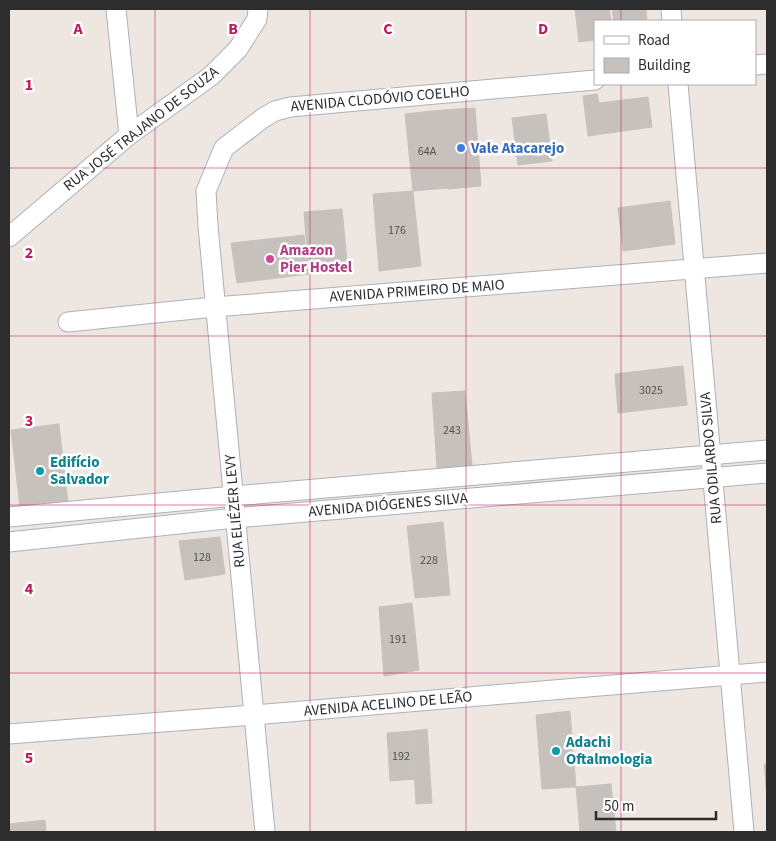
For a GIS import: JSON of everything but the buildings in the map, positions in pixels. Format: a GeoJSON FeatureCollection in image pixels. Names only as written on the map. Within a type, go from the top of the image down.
{"type":"FeatureCollection","features":[{"type":"Feature","properties":{"kind":"street"},"geometry":{"type":"LineString","coordinates":[[116,9],[129,135]]}},
{"type":"Feature","properties":{"kind":"street","name":"RUA JOSÉ TRAJANO DE SOUZA"},"geometry":{"type":"LineString","coordinates":[[9,238],[129,135],[211,76],[238,49],[257,19],[258,9]]}},
{"type":"Feature","properties":{"kind":"street","name":"AVENIDA CLODÓVIO COELHO"},"geometry":{"type":"LineString","coordinates":[[206,191],[224,148],[275,111],[290,107],[594,80]]}},
{"type":"Feature","properties":{"kind":"street","name":"RUA ODILARDO SILVA"},"geometry":{"type":"LineString","coordinates":[[678,85],[744,832]]}},
{"type":"Feature","properties":{"kind":"street","name":"RUA ELIÉZER LEVY"},"geometry":{"type":"LineString","coordinates":[[206,191],[214,307],[234,496],[265,832]]}},
{"type":"Feature","properties":{"kind":"street","name":"AVENIDA PRIMEIRO DE MAIO"},"geometry":{"type":"LineString","coordinates":[[68,322],[214,307],[767,263]]}},
{"type":"Feature","properties":{"kind":"street","name":"AVENIDA DIÓGENES SILVA"},"geometry":{"type":"LineString","coordinates":[[9,517],[767,450]]}},
{"type":"Feature","properties":{"kind":"street","name":"AVENIDA DIÓGENES SILVA"},"geometry":{"type":"LineString","coordinates":[[9,542],[235,518],[767,473]]}},
{"type":"Feature","properties":{"kind":"street","name":"AVENIDA ACELINO DE LEÃO"},"geometry":{"type":"LineString","coordinates":[[9,734],[767,672]]}},
{"type":"Feature","properties":{"kind":"place","name":"Vale Atacarejo"},"geometry":{"type":"Point","coordinates":[461,148]}},
{"type":"Feature","properties":{"kind":"place","name":"Amazon Pier Hostel"},"geometry":{"type":"Point","coordinates":[270,259]}},
{"type":"Feature","properties":{"kind":"place","name":"Edifício Salvador"},"geometry":{"type":"Point","coordinates":[40,471]}},
{"type":"Feature","properties":{"kind":"place","name":"Adachi Oftalmologia"},"geometry":{"type":"Point","coordinates":[556,751]}}]}
